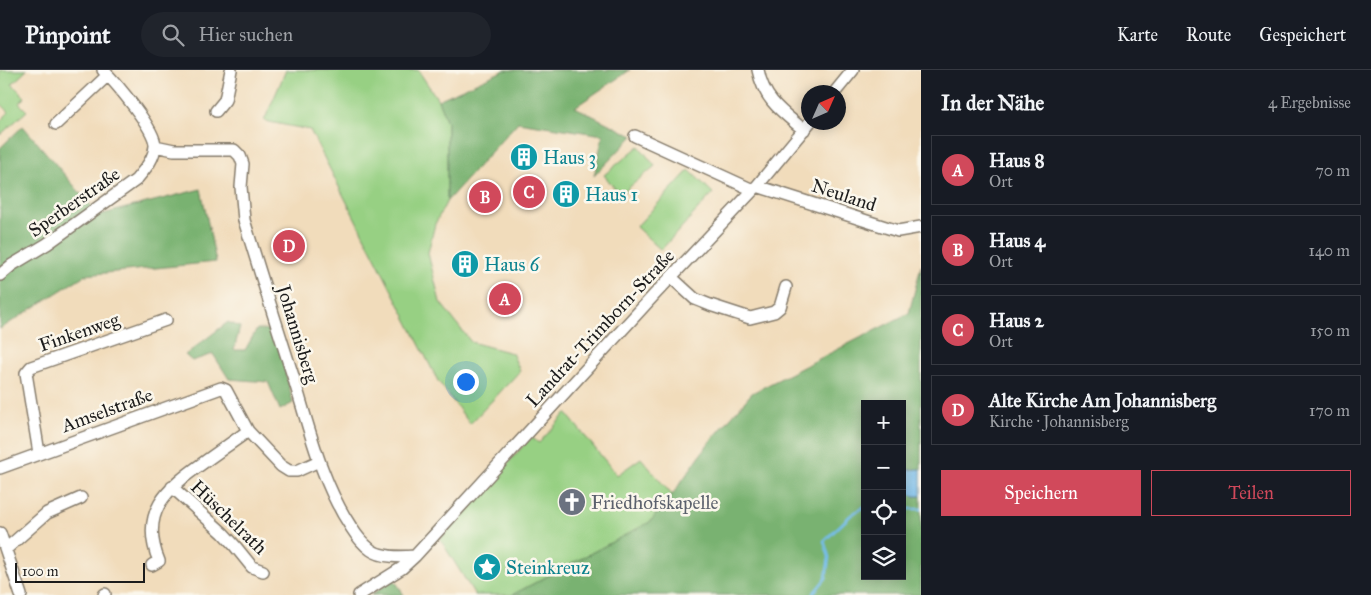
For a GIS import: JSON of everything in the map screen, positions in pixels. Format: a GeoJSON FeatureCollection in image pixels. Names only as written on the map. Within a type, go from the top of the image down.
{"type":"FeatureCollection","features":[{"type":"Feature","properties":{"kind":"street"},"geometry":{"type":"LineString","coordinates":[[216,111],[225,100],[231,70]]}},
{"type":"Feature","properties":{"kind":"street"},"geometry":{"type":"LineString","coordinates":[[758,70],[760,81],[767,96],[779,109],[801,122]]}},
{"type":"Feature","properties":{"kind":"street"},"geometry":{"type":"LineString","coordinates":[[841,85],[853,70]]}},
{"type":"Feature","properties":{"kind":"street"},"geometry":{"type":"LineString","coordinates":[[56,124],[106,72],[147,126],[154,139],[155,146]]}},
{"type":"Feature","properties":{"kind":"street","name":"Landrat-Trimborn-Straße"},"geometry":{"type":"LineString","coordinates":[[360,595],[402,568],[415,556],[755,188],[804,130]]}},
{"type":"Feature","properties":{"kind":"street","name":"Neuland"},"geometry":{"type":"LineString","coordinates":[[636,136],[755,188],[898,231],[921,227]]}},
{"type":"Feature","properties":{"kind":"street","name":"Sperberstraße"},"geometry":{"type":"LineString","coordinates":[[0,275],[12,265],[47,244],[136,180],[148,166],[155,146]]}},
{"type":"Feature","properties":{"kind":"street","name":"Johannisberg"},"geometry":{"type":"LineString","coordinates":[[155,146],[174,150],[234,150],[240,156],[243,164],[241,187],[244,220],[319,461],[340,511],[357,536],[378,554],[402,557],[415,556]]}},
{"type":"Feature","properties":{"kind":"street"},"geometry":{"type":"LineString","coordinates":[[671,277],[695,299],[750,318],[774,312],[780,306],[786,286]]}},
{"type":"Feature","properties":{"kind":"street","name":"Finkenweg"},"geometry":{"type":"LineString","coordinates":[[40,453],[26,373],[31,367],[166,320]]}},
{"type":"Feature","properties":{"kind":"street","name":"Amselstraße"},"geometry":{"type":"LineString","coordinates":[[0,468],[221,388],[226,390],[248,431]]}},
{"type":"Feature","properties":{"kind":"street"},"geometry":{"type":"LineString","coordinates":[[248,431],[281,466],[289,470],[297,471],[319,461]]}},
{"type":"Feature","properties":{"kind":"street","name":"Hüschelrath"},"geometry":{"type":"LineString","coordinates":[[152,565],[160,561],[152,539],[152,527],[162,498],[182,478],[248,431]]}},
{"type":"Feature","properties":{"kind":"street","name":"Hüschelrath"},"geometry":{"type":"LineString","coordinates":[[172,487],[223,533],[252,567],[263,571]]}},
{"type":"Feature","properties":{"kind":"street"},"geometry":{"type":"LineString","coordinates":[[6,549],[47,513],[82,498]]}},
{"type":"Feature","properties":{"kind":"street"},"geometry":{"type":"LineString","coordinates":[[0,533],[21,595]]}},
{"type":"Feature","properties":{"kind":"green space"},"geometry":{"type":"Polygon","coordinates":[[[0,70],[27,70],[12,84],[25,97],[19,103],[27,111],[0,135],[0,121],[9,112],[0,103],[0,70]]]}},
{"type":"Feature","properties":{"kind":"green space"},"geometry":{"type":"Polygon","coordinates":[[[286,70],[418,70],[438,100],[447,122],[447,201],[435,224],[428,253],[440,302],[471,342],[512,353],[520,371],[470,424],[438,381],[310,130],[264,121],[286,70]]]}},
{"type":"Feature","properties":{"kind":"green space"},"geometry":{"type":"Polygon","coordinates":[[[505,70],[630,70],[575,107],[633,136],[594,176],[603,135],[518,122],[447,201],[447,122],[438,100],[505,70]]]}},
{"type":"Feature","properties":{"kind":"green space"},"geometry":{"type":"Polygon","coordinates":[[[23,126],[99,215],[201,189],[216,262],[85,275],[0,329],[0,148],[23,126]]]}},
{"type":"Feature","properties":{"kind":"green space"},"geometry":{"type":"Polygon","coordinates":[[[639,146],[655,166],[620,195],[604,175],[639,146]]]}},
{"type":"Feature","properties":{"kind":"green space"},"geometry":{"type":"Polygon","coordinates":[[[689,170],[713,193],[661,250],[636,227],[689,170]]]}},
{"type":"Feature","properties":{"kind":"green space"},"geometry":{"type":"Polygon","coordinates":[[[921,266],[921,469],[906,470],[906,400],[861,400],[861,580],[906,580],[906,493],[921,496],[921,595],[512,595],[650,522],[672,495],[708,444],[752,393],[909,313],[921,266]]]}},
{"type":"Feature","properties":{"kind":"green space"},"geometry":{"type":"Polygon","coordinates":[[[228,322],[240,327],[234,350],[245,350],[257,329],[275,330],[293,403],[280,410],[268,382],[229,379],[213,354],[192,361],[185,355],[228,322]]]}},
{"type":"Feature","properties":{"kind":"green space"},"geometry":{"type":"Polygon","coordinates":[[[566,413],[617,475],[641,458],[672,495],[650,522],[512,595],[475,595],[440,539],[531,437],[539,443],[566,413]]]}},
{"type":"Feature","properties":{"kind":"green space"},"geometry":{"type":"Polygon","coordinates":[[[394,579],[404,595],[371,595],[394,579]]]}},
{"type":"Feature","properties":{"kind":"water"},"geometry":{"type":"Polygon","coordinates":[[[921,469],[921,496],[906,493],[906,470],[921,469]]]}},
{"type":"Feature","properties":{"kind":"waterway"},"geometry":{"type":"LineString","coordinates":[[812,595],[826,578],[829,557],[824,541],[851,515],[861,509]]}},
{"type":"Feature","properties":{"kind":"waterway"},"geometry":{"type":"LineString","coordinates":[[906,509],[921,509]]}},
{"type":"Feature","properties":{"kind":"place","name":"Haus 3"},"geometry":{"type":"Point","coordinates":[524,157]}},
{"type":"Feature","properties":{"kind":"place","name":"Haus 2"},"geometry":{"type":"Point","coordinates":[529,192]}},
{"type":"Feature","properties":{"kind":"place","name":"Haus 1"},"geometry":{"type":"Point","coordinates":[566,194]}},
{"type":"Feature","properties":{"kind":"place","name":"Haus 4"},"geometry":{"type":"Point","coordinates":[485,197]}},
{"type":"Feature","properties":{"kind":"place","name":"Alte Kirche Am Johannisberg"},"geometry":{"type":"Point","coordinates":[289,246]}},
{"type":"Feature","properties":{"kind":"place","name":"Haus 6"},"geometry":{"type":"Point","coordinates":[465,264]}},
{"type":"Feature","properties":{"kind":"place","name":"Haus 8"},"geometry":{"type":"Point","coordinates":[505,299]}},
{"type":"Feature","properties":{"kind":"place","name":"Friedhofskapelle"},"geometry":{"type":"Point","coordinates":[572,502]}},
{"type":"Feature","properties":{"kind":"place","name":"Steinkreuz"},"geometry":{"type":"Point","coordinates":[487,567]}}]}
